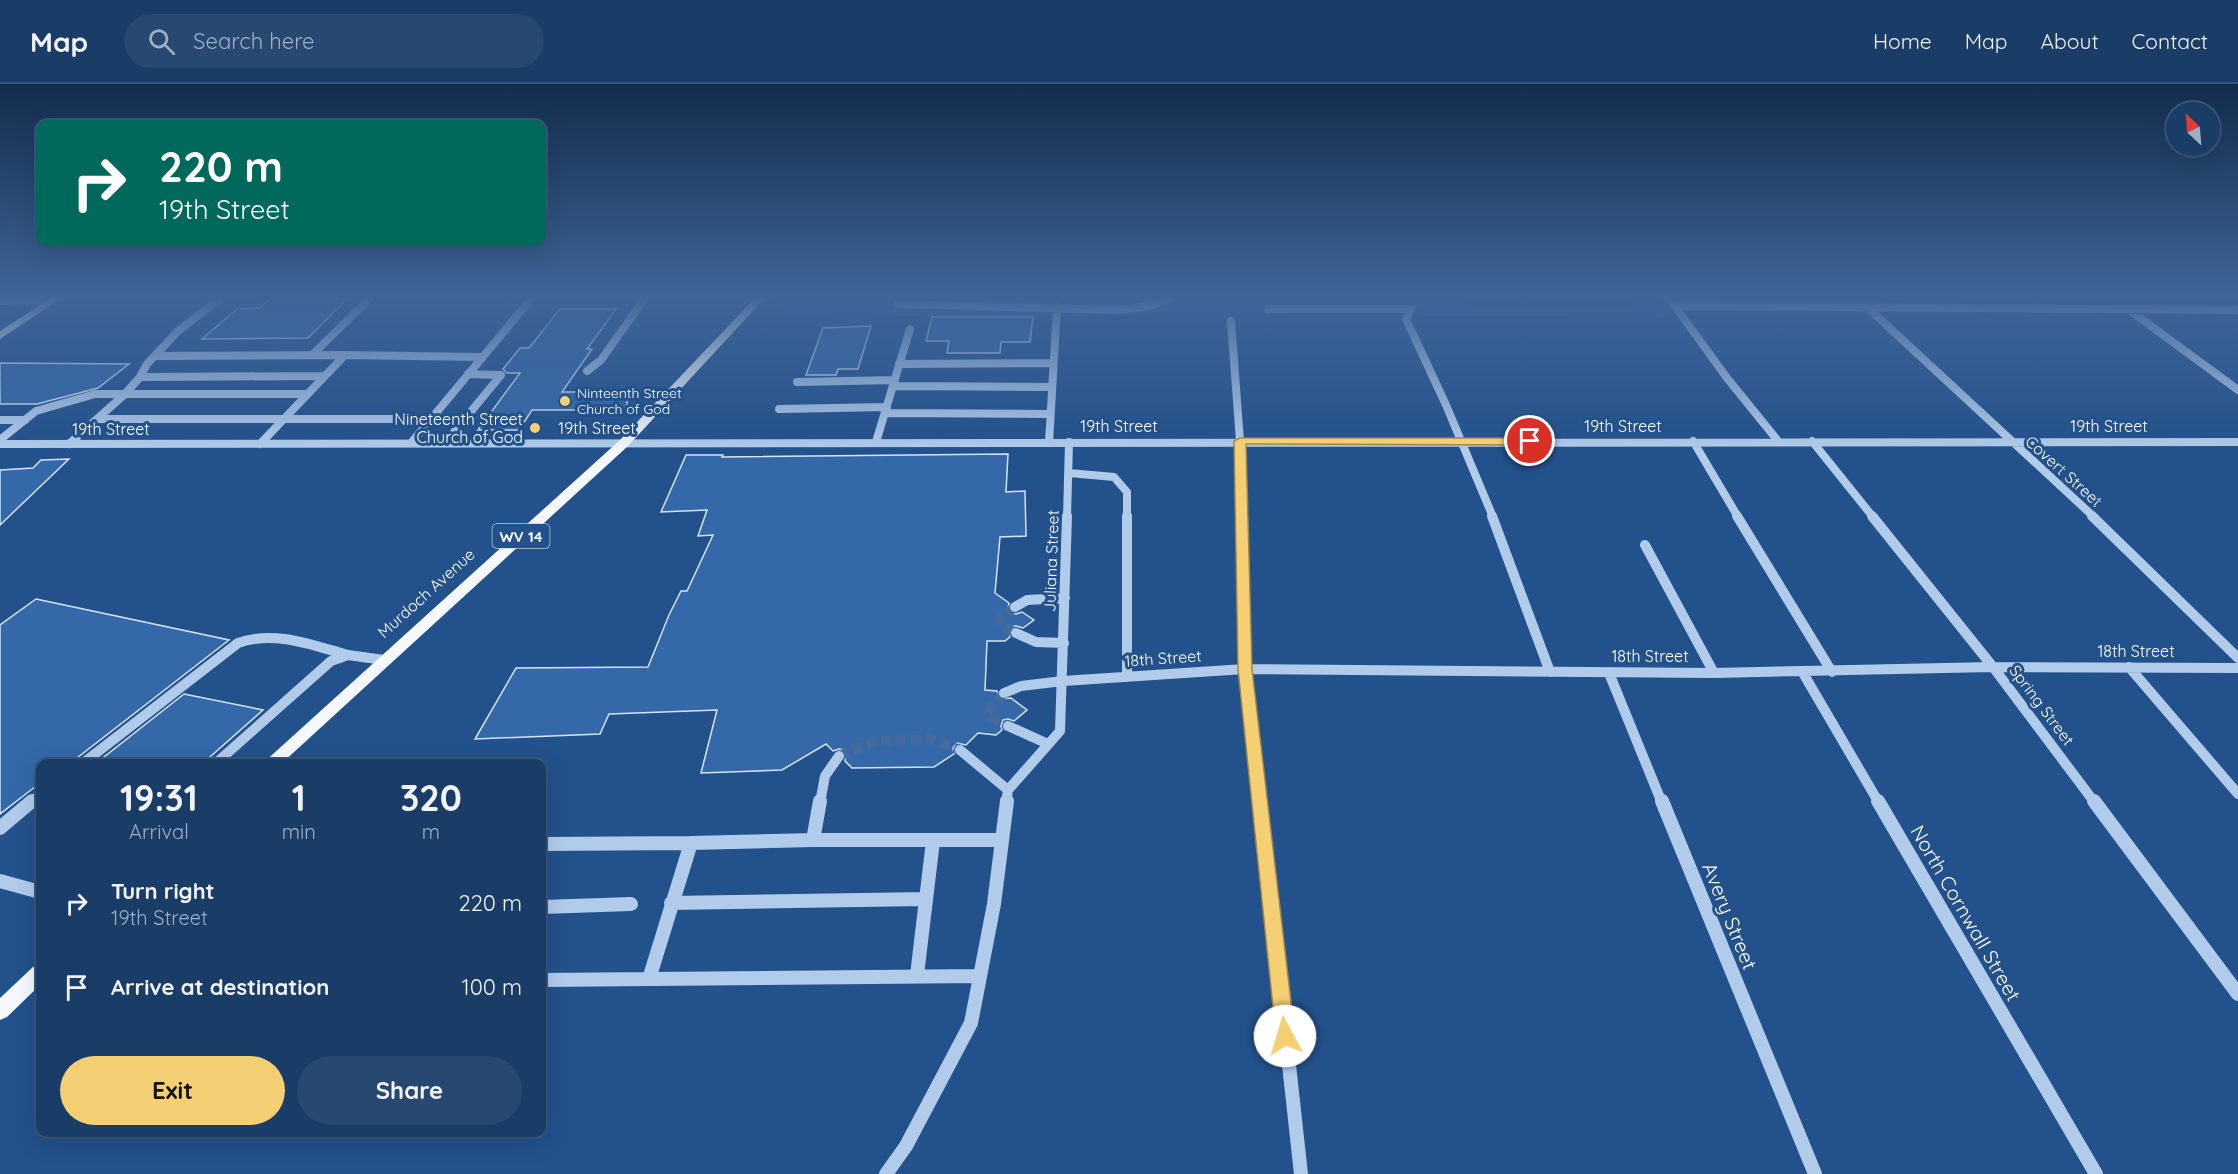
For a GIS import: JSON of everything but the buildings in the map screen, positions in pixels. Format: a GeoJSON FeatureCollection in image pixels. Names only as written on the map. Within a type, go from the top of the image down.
{"type":"FeatureCollection","features":[{"type":"Feature","properties":{"kind":"main road","name":"Murdoch Avenue"},"geometry":{"type":"LineString","coordinates":[[275,759],[624,443],[712,349]]}},
{"type":"Feature","properties":{"kind":"main road"},"geometry":{"type":"LineString","coordinates":[[0,1011],[36,977]]}},
{"type":"Feature","properties":{"kind":"street"},"geometry":{"type":"LineString","coordinates":[[69,444],[125,394],[162,349]]}},
{"type":"Feature","properties":{"kind":"street"},"geometry":{"type":"LineString","coordinates":[[312,355],[318,349]]}},
{"type":"Feature","properties":{"kind":"street"},"geometry":{"type":"LineString","coordinates":[[411,443],[489,349]]}},
{"type":"Feature","properties":{"kind":"street"},"geometry":{"type":"LineString","coordinates":[[587,371],[601,360],[609,349]]}},
{"type":"Feature","properties":{"kind":"street"},"geometry":{"type":"LineString","coordinates":[[876,442],[904,349]]}},
{"type":"Feature","properties":{"kind":"street"},"geometry":{"type":"LineString","coordinates":[[1049,442],[1054,349]]}},
{"type":"Feature","properties":{"kind":"street"},"geometry":{"type":"LineString","coordinates":[[1234,349],[1240,441],[1245,669],[1300,1174]]}},
{"type":"Feature","properties":{"kind":"street"},"geometry":{"type":"LineString","coordinates":[[1421,349],[1460,441],[1550,672]]}},
{"type":"Feature","properties":{"kind":"street"},"geometry":{"type":"LineString","coordinates":[[1706,349],[1778,441]]}},
{"type":"Feature","properties":{"kind":"street","name":"Covert Street"},"geometry":{"type":"LineString","coordinates":[[1912,349],[2120,542],[2238,658]]}},
{"type":"Feature","properties":{"kind":"street"},"geometry":{"type":"LineString","coordinates":[[2182,349],[2238,390]]}},
{"type":"Feature","properties":{"kind":"street"},"geometry":{"type":"LineString","coordinates":[[260,444],[345,355]]}},
{"type":"Feature","properties":{"kind":"street"},"geometry":{"type":"LineString","coordinates":[[155,356],[482,357]]}},
{"type":"Feature","properties":{"kind":"street"},"geometry":{"type":"LineString","coordinates":[[899,364],[1053,363]]}},
{"type":"Feature","properties":{"kind":"street"},"geometry":{"type":"LineString","coordinates":[[445,443],[501,375],[468,374]]}},
{"type":"Feature","properties":{"kind":"street"},"geometry":{"type":"LineString","coordinates":[[140,377],[324,376]]}},
{"type":"Feature","properties":{"kind":"street"},"geometry":{"type":"LineString","coordinates":[[796,382],[1052,387]]}},
{"type":"Feature","properties":{"kind":"street"},"geometry":{"type":"LineString","coordinates":[[0,442],[36,411],[95,394],[307,394]]}},
{"type":"Feature","properties":{"kind":"street"},"geometry":{"type":"LineString","coordinates":[[779,409],[1050,414]]}},
{"type":"Feature","properties":{"kind":"street"},"geometry":{"type":"LineString","coordinates":[[98,419],[432,419]]}},
{"type":"Feature","properties":{"kind":"street"},"geometry":{"type":"LineString","coordinates":[[0,420],[25,420]]}},
{"type":"Feature","properties":{"kind":"street","name":"19th Street"},"geometry":{"type":"LineString","coordinates":[[0,442],[260,444],[1240,441],[2238,442]]}},
{"type":"Feature","properties":{"kind":"street"},"geometry":{"type":"LineString","coordinates":[[1693,441],[1832,672]]}},
{"type":"Feature","properties":{"kind":"street","name":"Spring Street"},"geometry":{"type":"LineString","coordinates":[[1812,441],[1993,667],[2238,994]]}},
{"type":"Feature","properties":{"kind":"street","name":"Juliana Street"},"geometry":{"type":"LineString","coordinates":[[1008,790],[1060,731],[1069,442]]}},
{"type":"Feature","properties":{"kind":"street"},"geometry":{"type":"LineString","coordinates":[[1068,472],[1114,477],[1127,492],[1127,677]]}},
{"type":"Feature","properties":{"kind":"street"},"geometry":{"type":"LineString","coordinates":[[1645,545],[1714,673]]}},
{"type":"Feature","properties":{"kind":"street"},"geometry":{"type":"LineString","coordinates":[[1015,607],[1028,600],[1065,597]]}},
{"type":"Feature","properties":{"kind":"street"},"geometry":{"type":"LineString","coordinates":[[1016,633],[1036,642],[1064,643]]}},
{"type":"Feature","properties":{"kind":"street"},"geometry":{"type":"LineString","coordinates":[[88,759],[237,644],[248,639],[272,636],[348,655],[384,660]]}},
{"type":"Feature","properties":{"kind":"street"},"geometry":{"type":"LineString","coordinates":[[221,759],[331,661],[348,655]]}},
{"type":"Feature","properties":{"kind":"street","name":"18th Street"},"geometry":{"type":"LineString","coordinates":[[1004,693],[1021,686],[1063,681],[1245,669],[1803,673],[1993,667],[2238,668]]}},
{"type":"Feature","properties":{"kind":"street"},"geometry":{"type":"LineString","coordinates":[[2129,667],[2238,794]]}},
{"type":"Feature","properties":{"kind":"street","name":"Avery Street"},"geometry":{"type":"LineString","coordinates":[[1610,673],[1815,1174]]}},
{"type":"Feature","properties":{"kind":"street","name":"North Cornwall Street"},"geometry":{"type":"LineString","coordinates":[[1803,673],[2096,1174]]}},
{"type":"Feature","properties":{"kind":"street"},"geometry":{"type":"LineString","coordinates":[[1008,726],[1048,744]]}},
{"type":"Feature","properties":{"kind":"street"},"geometry":{"type":"LineString","coordinates":[[886,1174],[906,1146],[971,1023],[994,904],[1008,790],[960,750]]}},
{"type":"Feature","properties":{"kind":"street"},"geometry":{"type":"LineString","coordinates":[[813,840],[825,776],[839,756]]}},
{"type":"Feature","properties":{"kind":"street"},"geometry":{"type":"LineString","coordinates":[[0,828],[36,798]]}},
{"type":"Feature","properties":{"kind":"street"},"geometry":{"type":"LineString","coordinates":[[546,844],[1002,840]]}},
{"type":"Feature","properties":{"kind":"street"},"geometry":{"type":"LineString","coordinates":[[917,975],[933,841]]}},
{"type":"Feature","properties":{"kind":"street"},"geometry":{"type":"LineString","coordinates":[[649,980],[691,843]]}},
{"type":"Feature","properties":{"kind":"street"},"geometry":{"type":"LineString","coordinates":[[0,881],[36,891]]}},
{"type":"Feature","properties":{"kind":"street"},"geometry":{"type":"LineString","coordinates":[[671,903],[926,899]]}},
{"type":"Feature","properties":{"kind":"street"},"geometry":{"type":"LineString","coordinates":[[546,907],[631,903]]}},
{"type":"Feature","properties":{"kind":"street"},"geometry":{"type":"LineString","coordinates":[[546,980],[980,976]]}},
{"type":"Feature","properties":{"kind":"tunnel"},"geometry":{"type":"LineString","coordinates":[[1015,607],[1000,618],[1001,626],[1016,633]]}},
{"type":"Feature","properties":{"kind":"tunnel"},"geometry":{"type":"LineString","coordinates":[[1004,693],[988,712],[992,718],[1008,726]]}},
{"type":"Feature","properties":{"kind":"tunnel"},"geometry":{"type":"LineString","coordinates":[[839,756],[873,741],[931,739],[960,750]]}},
{"type":"Feature","properties":{"kind":"place","name":"Ninteenth Street Church of God"},"geometry":{"type":"Point","coordinates":[565,401]}},
{"type":"Feature","properties":{"kind":"place","name":"Nineteenth Street Church of God"},"geometry":{"type":"Point","coordinates":[535,428]}},
{"type":"Feature","properties":{"kind":"route"},"geometry":{"type":"LineString","coordinates":[[1285,1036],[1245,669],[1240,441],[1530,441]]}}]}
